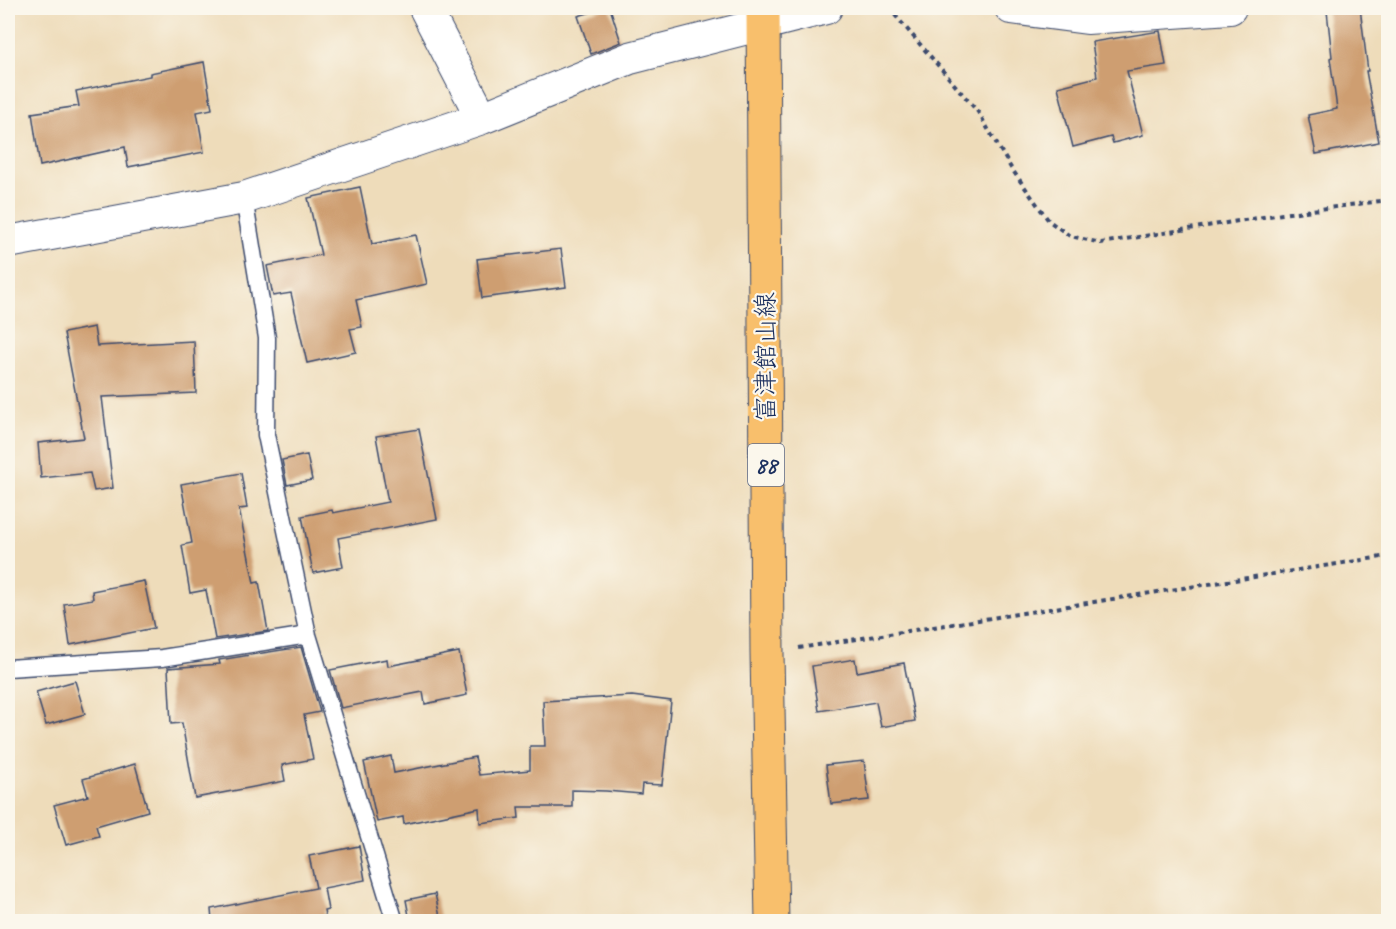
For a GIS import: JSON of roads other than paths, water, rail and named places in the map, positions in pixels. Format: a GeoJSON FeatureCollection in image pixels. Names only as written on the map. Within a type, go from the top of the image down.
{"type":"FeatureCollection","features":[{"type":"Feature","properties":{"kind":"main road","name":"富津館山線"},"geometry":{"type":"LineString","coordinates":[[763,15],[767,653],[772,921]]}},
{"type":"Feature","properties":{"kind":"street"},"geometry":{"type":"LineString","coordinates":[[425,8],[482,118]]}},
{"type":"Feature","properties":{"kind":"street"},"geometry":{"type":"LineString","coordinates":[[8,242],[244,198],[482,118],[630,58],[763,15],[826,8]]}},
{"type":"Feature","properties":{"kind":"street"},"geometry":{"type":"LineString","coordinates":[[1011,8],[1088,18],[1230,8]]}},
{"type":"Feature","properties":{"kind":"lane"},"geometry":{"type":"LineString","coordinates":[[244,198],[267,338],[266,435],[308,635],[395,921]]}},
{"type":"Feature","properties":{"kind":"lane"},"geometry":{"type":"LineString","coordinates":[[8,668],[162,658],[308,635]]}}]}
